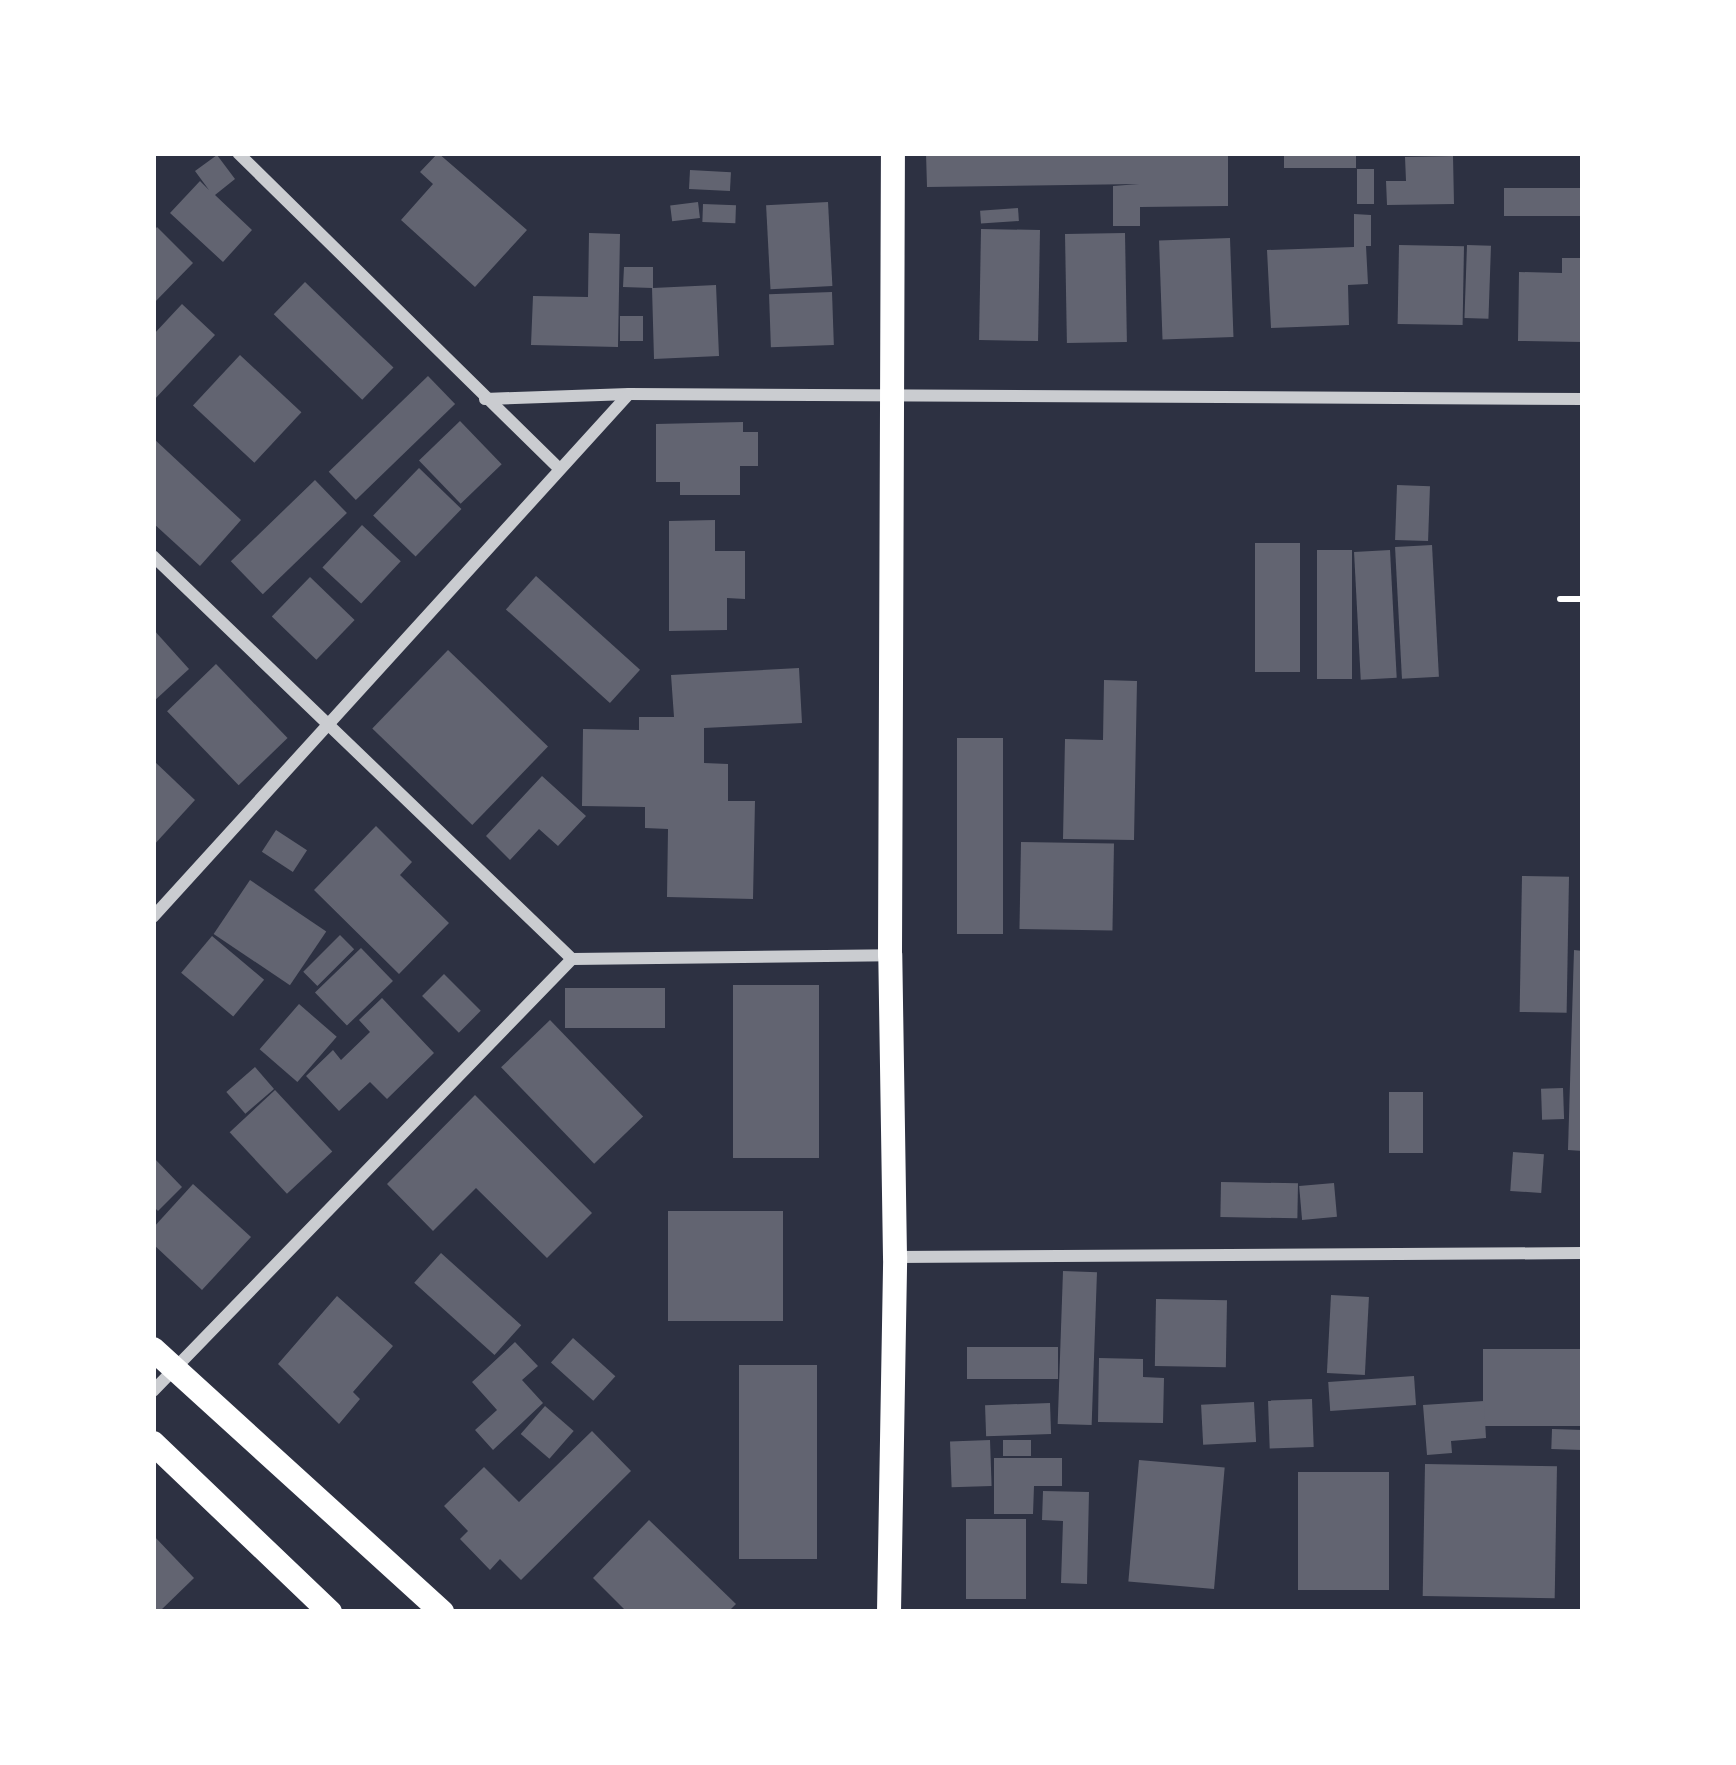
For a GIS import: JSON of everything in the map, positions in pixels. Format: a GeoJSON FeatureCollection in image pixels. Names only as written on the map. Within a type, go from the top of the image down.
{"type":"FeatureCollection","features":[{"type":"Feature","properties":{"kind":"main road"},"geometry":{"type":"LineString","coordinates":[[890,1612],[896,1257],[890,955],[893,153]]}},
{"type":"Feature","properties":{"kind":"main road"},"geometry":{"type":"LineString","coordinates":[[153,1349],[442,1612]]}},
{"type":"Feature","properties":{"kind":"main road"},"geometry":{"type":"LineString","coordinates":[[153,1443],[329,1612]]}},
{"type":"Feature","properties":{"kind":"street"},"geometry":{"type":"LineString","coordinates":[[238,153],[558,467]]}},
{"type":"Feature","properties":{"kind":"street"},"geometry":{"type":"LineString","coordinates":[[485,399],[629,394],[1583,399]]}},
{"type":"Feature","properties":{"kind":"street"},"geometry":{"type":"LineString","coordinates":[[153,917],[629,394]]}},
{"type":"Feature","properties":{"kind":"street"},"geometry":{"type":"LineString","coordinates":[[153,556],[572,959],[890,955]]}},
{"type":"Feature","properties":{"kind":"street"},"geometry":{"type":"LineString","coordinates":[[153,1391],[572,959]]}},
{"type":"Feature","properties":{"kind":"street"},"geometry":{"type":"LineString","coordinates":[[896,1257],[1583,1253]]}},
{"type":"Feature","properties":{"kind":"path"},"geometry":{"type":"LineString","coordinates":[[1559,599],[1583,598]]}},
{"type":"Feature","properties":{"kind":"building"},"geometry":{"type":"Polygon","coordinates":[[[438,153],[527,230],[475,287],[401,220],[433,184],[420,172],[438,153]]]}},
{"type":"Feature","properties":{"kind":"building"},"geometry":{"type":"Polygon","coordinates":[[[926,153],[1228,153],[1228,206],[1140,207],[1140,226],[1113,226],[1113,186],[1139,184],[927,187],[926,153]]]}},
{"type":"Feature","properties":{"kind":"building"},"geometry":{"type":"Polygon","coordinates":[[[1284,153],[1356,153],[1356,168],[1284,168],[1284,153]]]}},
{"type":"Feature","properties":{"kind":"building"},"geometry":{"type":"Polygon","coordinates":[[[217,155],[235,179],[215,195],[252,230],[223,262],[170,213],[200,181],[209,190],[195,171],[217,155]]]}},
{"type":"Feature","properties":{"kind":"building"},"geometry":{"type":"Polygon","coordinates":[[[1453,156],[1454,204],[1387,205],[1386,181],[1406,181],[1405,157],[1453,156]]]}},
{"type":"Feature","properties":{"kind":"building"},"geometry":{"type":"Polygon","coordinates":[[[1357,169],[1374,169],[1374,204],[1357,204],[1357,169]]]}},
{"type":"Feature","properties":{"kind":"building"},"geometry":{"type":"Polygon","coordinates":[[[690,170],[731,172],[730,191],[689,189],[690,170]]]}},
{"type":"Feature","properties":{"kind":"building"},"geometry":{"type":"Polygon","coordinates":[[[1504,188],[1583,188],[1583,216],[1504,216],[1504,188]]]}},
{"type":"Feature","properties":{"kind":"building"},"geometry":{"type":"Polygon","coordinates":[[[698,202],[700,218],[672,221],[670,205],[698,202]]]}},
{"type":"Feature","properties":{"kind":"building"},"geometry":{"type":"Polygon","coordinates":[[[828,202],[832,286],[770,289],[766,205],[828,202]]]}},
{"type":"Feature","properties":{"kind":"building"},"geometry":{"type":"Polygon","coordinates":[[[703,204],[736,205],[735,223],[702,222],[703,204]]]}},
{"type":"Feature","properties":{"kind":"building"},"geometry":{"type":"Polygon","coordinates":[[[1018,208],[1019,221],[981,224],[980,211],[1018,208]]]}},
{"type":"Feature","properties":{"kind":"building"},"geometry":{"type":"Polygon","coordinates":[[[1354,214],[1371,215],[1371,246],[1366,246],[1368,284],[1348,285],[1349,325],[1271,328],[1267,250],[1354,247],[1354,214]]]}},
{"type":"Feature","properties":{"kind":"building"},"geometry":{"type":"Polygon","coordinates":[[[157,227],[193,263],[153,304],[153,232],[157,227]]]}},
{"type":"Feature","properties":{"kind":"building"},"geometry":{"type":"Polygon","coordinates":[[[981,229],[1040,230],[1038,341],[979,340],[981,229]]]}},
{"type":"Feature","properties":{"kind":"building"},"geometry":{"type":"Polygon","coordinates":[[[589,233],[620,234],[618,347],[531,345],[533,296],[588,297],[589,233]]]}},
{"type":"Feature","properties":{"kind":"building"},"geometry":{"type":"Polygon","coordinates":[[[1125,233],[1127,342],[1067,343],[1065,234],[1125,233]]]}},
{"type":"Feature","properties":{"kind":"building"},"geometry":{"type":"Polygon","coordinates":[[[1230,238],[1233,337],[1162,339],[1159,240],[1230,238]]]}},
{"type":"Feature","properties":{"kind":"building"},"geometry":{"type":"Polygon","coordinates":[[[1399,245],[1464,246],[1463,325],[1398,324],[1399,245]]]}},
{"type":"Feature","properties":{"kind":"building"},"geometry":{"type":"Polygon","coordinates":[[[1467,245],[1491,246],[1488,319],[1464,318],[1467,245]]]}},
{"type":"Feature","properties":{"kind":"building"},"geometry":{"type":"Polygon","coordinates":[[[1562,258],[1583,258],[1583,342],[1518,341],[1519,272],[1562,273],[1562,258]]]}},
{"type":"Feature","properties":{"kind":"building"},"geometry":{"type":"Polygon","coordinates":[[[624,267],[653,267],[653,288],[716,285],[719,356],[654,359],[652,288],[623,287],[624,267]]]}},
{"type":"Feature","properties":{"kind":"building"},"geometry":{"type":"Polygon","coordinates":[[[305,282],[393,367],[362,400],[274,314],[305,282]]]}},
{"type":"Feature","properties":{"kind":"building"},"geometry":{"type":"Polygon","coordinates":[[[832,292],[834,345],[771,347],[769,294],[832,292]]]}},
{"type":"Feature","properties":{"kind":"building"},"geometry":{"type":"Polygon","coordinates":[[[182,304],[215,335],[153,401],[153,335],[182,304]]]}},
{"type":"Feature","properties":{"kind":"building"},"geometry":{"type":"Polygon","coordinates":[[[620,316],[643,316],[643,341],[620,341],[620,316]]]}},
{"type":"Feature","properties":{"kind":"building"},"geometry":{"type":"Polygon","coordinates":[[[240,355],[301,412],[254,463],[193,405],[240,355]]]}},
{"type":"Feature","properties":{"kind":"building"},"geometry":{"type":"Polygon","coordinates":[[[428,376],[455,404],[356,500],[329,472],[428,376]]]}},
{"type":"Feature","properties":{"kind":"building"},"geometry":{"type":"Polygon","coordinates":[[[460,421],[502,464],[461,504],[419,461],[460,421]]]}},
{"type":"Feature","properties":{"kind":"building"},"geometry":{"type":"Polygon","coordinates":[[[743,422],[743,432],[758,432],[758,466],[740,466],[740,495],[680,495],[680,482],[656,482],[656,424],[743,422]]]}},
{"type":"Feature","properties":{"kind":"building"},"geometry":{"type":"Polygon","coordinates":[[[153,438],[241,520],[200,566],[153,523],[153,438]]]}},
{"type":"Feature","properties":{"kind":"building"},"geometry":{"type":"Polygon","coordinates":[[[419,468],[461,509],[416,556],[373,515],[419,468]]]}},
{"type":"Feature","properties":{"kind":"building"},"geometry":{"type":"Polygon","coordinates":[[[315,480],[347,513],[263,594],[231,561],[315,480]]]}},
{"type":"Feature","properties":{"kind":"building"},"geometry":{"type":"Polygon","coordinates":[[[1397,485],[1430,486],[1428,541],[1395,540],[1397,485]]]}},
{"type":"Feature","properties":{"kind":"building"},"geometry":{"type":"Polygon","coordinates":[[[715,520],[715,551],[745,551],[745,599],[727,598],[727,630],[669,631],[669,521],[715,520]]]}},
{"type":"Feature","properties":{"kind":"building"},"geometry":{"type":"Polygon","coordinates":[[[362,525],[401,561],[361,604],[322,567],[362,525]]]}},
{"type":"Feature","properties":{"kind":"building"},"geometry":{"type":"Polygon","coordinates":[[[1255,543],[1300,543],[1300,672],[1255,672],[1255,543]]]}},
{"type":"Feature","properties":{"kind":"building"},"geometry":{"type":"Polygon","coordinates":[[[1432,545],[1439,677],[1402,679],[1395,547],[1432,545]]]}},
{"type":"Feature","properties":{"kind":"building"},"geometry":{"type":"Polygon","coordinates":[[[1317,550],[1352,550],[1352,679],[1317,679],[1317,550]]]}},
{"type":"Feature","properties":{"kind":"building"},"geometry":{"type":"Polygon","coordinates":[[[1390,550],[1397,678],[1361,680],[1354,552],[1390,550]]]}},
{"type":"Feature","properties":{"kind":"building"},"geometry":{"type":"Polygon","coordinates":[[[536,576],[640,670],[610,703],[506,609],[536,576]]]}},
{"type":"Feature","properties":{"kind":"building"},"geometry":{"type":"Polygon","coordinates":[[[310,577],[355,620],[316,660],[272,617],[310,577]]]}},
{"type":"Feature","properties":{"kind":"building"},"geometry":{"type":"Polygon","coordinates":[[[153,629],[189,669],[153,702],[153,629]]]}},
{"type":"Feature","properties":{"kind":"building"},"geometry":{"type":"Polygon","coordinates":[[[448,650],[548,747],[472,825],[372,728],[448,650]]]}},
{"type":"Feature","properties":{"kind":"building"},"geometry":{"type":"Polygon","coordinates":[[[216,664],[288,738],[239,785],[167,711],[216,664]]]}},
{"type":"Feature","properties":{"kind":"building"},"geometry":{"type":"Polygon","coordinates":[[[799,668],[802,723],[704,728],[704,763],[728,764],[728,801],[755,801],[753,899],[667,897],[668,829],[645,828],[645,807],[582,806],[583,729],[639,730],[639,717],[674,717],[671,675],[799,668]]]}},
{"type":"Feature","properties":{"kind":"building"},"geometry":{"type":"Polygon","coordinates":[[[1104,680],[1137,681],[1134,840],[1063,839],[1065,739],[1103,740],[1104,680]]]}},
{"type":"Feature","properties":{"kind":"building"},"geometry":{"type":"Polygon","coordinates":[[[957,738],[1003,738],[1003,934],[957,934],[957,738]]]}},
{"type":"Feature","properties":{"kind":"building"},"geometry":{"type":"Polygon","coordinates":[[[153,760],[195,800],[153,846],[153,760]]]}},
{"type":"Feature","properties":{"kind":"building"},"geometry":{"type":"Polygon","coordinates":[[[542,776],[586,816],[558,846],[539,829],[510,860],[486,836],[542,776]]]}},
{"type":"Feature","properties":{"kind":"building"},"geometry":{"type":"Polygon","coordinates":[[[376,826],[412,862],[400,875],[449,923],[399,974],[314,890],[376,826]]]}},
{"type":"Feature","properties":{"kind":"building"},"geometry":{"type":"Polygon","coordinates":[[[276,830],[307,850],[293,872],[262,852],[276,830]]]}},
{"type":"Feature","properties":{"kind":"building"},"geometry":{"type":"Polygon","coordinates":[[[1021,842],[1114,844],[1112,931],[1019,929],[1021,842]]]}},
{"type":"Feature","properties":{"kind":"building"},"geometry":{"type":"Polygon","coordinates":[[[1522,876],[1569,877],[1567,1013],[1520,1012],[1522,876]]]}},
{"type":"Feature","properties":{"kind":"building"},"geometry":{"type":"Polygon","coordinates":[[[250,880],[326,931],[290,985],[214,934],[250,880]]]}},
{"type":"Feature","properties":{"kind":"building"},"geometry":{"type":"Polygon","coordinates":[[[340,935],[354,949],[317,986],[303,972],[340,935]]]}},
{"type":"Feature","properties":{"kind":"building"},"geometry":{"type":"Polygon","coordinates":[[[212,936],[264,980],[233,1016],[181,973],[212,936]]]}},
{"type":"Feature","properties":{"kind":"building"},"geometry":{"type":"Polygon","coordinates":[[[361,948],[393,981],[347,1026],[315,992],[361,948]]]}},
{"type":"Feature","properties":{"kind":"building"},"geometry":{"type":"Polygon","coordinates":[[[1574,950],[1583,951],[1583,1151],[1568,1150],[1574,950]]]}},
{"type":"Feature","properties":{"kind":"building"},"geometry":{"type":"Polygon","coordinates":[[[444,974],[481,1011],[459,1033],[422,996],[444,974]]]}},
{"type":"Feature","properties":{"kind":"building"},"geometry":{"type":"Polygon","coordinates":[[[733,985],[819,985],[819,1158],[733,1158],[733,985]]]}},
{"type":"Feature","properties":{"kind":"building"},"geometry":{"type":"Polygon","coordinates":[[[565,988],[665,988],[665,1028],[565,1028],[565,988]]]}},
{"type":"Feature","properties":{"kind":"building"},"geometry":{"type":"Polygon","coordinates":[[[382,998],[434,1053],[387,1099],[370,1082],[339,1111],[306,1076],[333,1050],[341,1060],[370,1032],[359,1020],[382,998]]]}},
{"type":"Feature","properties":{"kind":"building"},"geometry":{"type":"Polygon","coordinates":[[[299,1004],[337,1037],[297,1082],[260,1049],[299,1004]]]}},
{"type":"Feature","properties":{"kind":"building"},"geometry":{"type":"Polygon","coordinates":[[[550,1020],[643,1116],[594,1164],[501,1067],[550,1020]]]}},
{"type":"Feature","properties":{"kind":"building"},"geometry":{"type":"Polygon","coordinates":[[[255,1067],[274,1089],[245,1114],[226,1092],[255,1067]]]}},
{"type":"Feature","properties":{"kind":"building"},"geometry":{"type":"Polygon","coordinates":[[[1563,1088],[1564,1119],[1542,1120],[1541,1089],[1563,1088]]]}},
{"type":"Feature","properties":{"kind":"building"},"geometry":{"type":"Polygon","coordinates":[[[275,1090],[332,1151],[287,1194],[230,1132],[275,1090]]]}},
{"type":"Feature","properties":{"kind":"building"},"geometry":{"type":"Polygon","coordinates":[[[1389,1092],[1423,1092],[1423,1153],[1389,1153],[1389,1092]]]}},
{"type":"Feature","properties":{"kind":"building"},"geometry":{"type":"Polygon","coordinates":[[[475,1095],[592,1213],[547,1258],[476,1188],[433,1231],[387,1184],[475,1095]]]}},
{"type":"Feature","properties":{"kind":"building"},"geometry":{"type":"Polygon","coordinates":[[[1513,1152],[1544,1154],[1541,1193],[1510,1191],[1513,1152]]]}},
{"type":"Feature","properties":{"kind":"building"},"geometry":{"type":"Polygon","coordinates":[[[153,1157],[182,1187],[158,1211],[153,1206],[153,1157]]]}},
{"type":"Feature","properties":{"kind":"building"},"geometry":{"type":"Polygon","coordinates":[[[1221,1182],[1298,1183],[1297,1218],[1220,1217],[1221,1182]]]}},
{"type":"Feature","properties":{"kind":"building"},"geometry":{"type":"Polygon","coordinates":[[[1334,1183],[1337,1217],[1302,1220],[1299,1186],[1334,1183]]]}},
{"type":"Feature","properties":{"kind":"building"},"geometry":{"type":"Polygon","coordinates":[[[193,1184],[251,1237],[202,1290],[153,1244],[153,1228],[193,1184]]]}},
{"type":"Feature","properties":{"kind":"building"},"geometry":{"type":"Polygon","coordinates":[[[668,1211],[783,1211],[783,1321],[668,1321],[668,1211]]]}},
{"type":"Feature","properties":{"kind":"building"},"geometry":{"type":"Polygon","coordinates":[[[441,1253],[521,1325],[494,1355],[414,1283],[441,1253]]]}},
{"type":"Feature","properties":{"kind":"building"},"geometry":{"type":"Polygon","coordinates":[[[1063,1271],[1097,1272],[1092,1425],[1058,1424],[1063,1271]]]}},
{"type":"Feature","properties":{"kind":"building"},"geometry":{"type":"Polygon","coordinates":[[[1331,1295],[1369,1297],[1365,1375],[1327,1373],[1331,1295]]]}},
{"type":"Feature","properties":{"kind":"building"},"geometry":{"type":"Polygon","coordinates":[[[337,1296],[393,1346],[353,1392],[360,1399],[339,1424],[278,1364],[337,1296]]]}},
{"type":"Feature","properties":{"kind":"building"},"geometry":{"type":"Polygon","coordinates":[[[1156,1299],[1227,1300],[1226,1367],[1155,1366],[1156,1299]]]}},
{"type":"Feature","properties":{"kind":"building"},"geometry":{"type":"Polygon","coordinates":[[[573,1338],[615,1376],[593,1401],[551,1363],[573,1338]]]}},
{"type":"Feature","properties":{"kind":"building"},"geometry":{"type":"Polygon","coordinates":[[[515,1342],[538,1366],[522,1380],[543,1403],[493,1450],[475,1430],[497,1410],[472,1382],[515,1342]]]}},
{"type":"Feature","properties":{"kind":"building"},"geometry":{"type":"Polygon","coordinates":[[[967,1347],[1058,1347],[1058,1379],[967,1379],[967,1347]]]}},
{"type":"Feature","properties":{"kind":"building"},"geometry":{"type":"Polygon","coordinates":[[[1483,1349],[1583,1349],[1583,1426],[1483,1426],[1483,1349]]]}},
{"type":"Feature","properties":{"kind":"building"},"geometry":{"type":"Polygon","coordinates":[[[1099,1358],[1143,1359],[1143,1377],[1164,1378],[1163,1423],[1098,1422],[1099,1358]]]}},
{"type":"Feature","properties":{"kind":"building"},"geometry":{"type":"Polygon","coordinates":[[[739,1365],[817,1365],[817,1559],[739,1559],[739,1365]]]}},
{"type":"Feature","properties":{"kind":"building"},"geometry":{"type":"Polygon","coordinates":[[[1414,1376],[1416,1405],[1330,1411],[1328,1382],[1414,1376]]]}},
{"type":"Feature","properties":{"kind":"building"},"geometry":{"type":"Polygon","coordinates":[[[1312,1399],[1314,1447],[1270,1449],[1268,1401],[1312,1399]]]}},
{"type":"Feature","properties":{"kind":"building"},"geometry":{"type":"Polygon","coordinates":[[[1484,1401],[1486,1438],[1451,1441],[1452,1453],[1427,1455],[1423,1405],[1484,1401]]]}},
{"type":"Feature","properties":{"kind":"building"},"geometry":{"type":"Polygon","coordinates":[[[1254,1402],[1256,1442],[1203,1445],[1201,1405],[1254,1402]]]}},
{"type":"Feature","properties":{"kind":"building"},"geometry":{"type":"Polygon","coordinates":[[[1050,1403],[1051,1434],[986,1436],[985,1405],[1050,1403]]]}},
{"type":"Feature","properties":{"kind":"building"},"geometry":{"type":"Polygon","coordinates":[[[545,1406],[574,1431],[549,1459],[521,1434],[545,1406]]]}},
{"type":"Feature","properties":{"kind":"building"},"geometry":{"type":"Polygon","coordinates":[[[1552,1429],[1583,1430],[1582,1450],[1551,1449],[1552,1429]]]}},
{"type":"Feature","properties":{"kind":"building"},"geometry":{"type":"Polygon","coordinates":[[[592,1431],[631,1471],[521,1580],[500,1559],[490,1570],[460,1539],[468,1531],[444,1506],[484,1467],[519,1502],[592,1431]]]}},
{"type":"Feature","properties":{"kind":"building"},"geometry":{"type":"Polygon","coordinates":[[[990,1440],[992,1486],[952,1487],[950,1441],[990,1440]]]}},
{"type":"Feature","properties":{"kind":"building"},"geometry":{"type":"Polygon","coordinates":[[[1003,1440],[1031,1440],[1031,1456],[1003,1456],[1003,1440]]]}},
{"type":"Feature","properties":{"kind":"building"},"geometry":{"type":"Polygon","coordinates":[[[994,1458],[1062,1458],[1062,1486],[1034,1486],[1033,1514],[994,1514],[994,1458]]]}},
{"type":"Feature","properties":{"kind":"building"},"geometry":{"type":"Polygon","coordinates":[[[1139,1460],[1225,1467],[1214,1589],[1128,1582],[1139,1460]]]}},
{"type":"Feature","properties":{"kind":"building"},"geometry":{"type":"Polygon","coordinates":[[[1425,1464],[1557,1466],[1555,1598],[1423,1596],[1425,1464]]]}},
{"type":"Feature","properties":{"kind":"building"},"geometry":{"type":"Polygon","coordinates":[[[1298,1472],[1389,1472],[1389,1590],[1298,1590],[1298,1472]]]}},
{"type":"Feature","properties":{"kind":"building"},"geometry":{"type":"Polygon","coordinates":[[[1043,1491],[1089,1492],[1087,1584],[1061,1583],[1063,1521],[1042,1520],[1043,1491]]]}},
{"type":"Feature","properties":{"kind":"building"},"geometry":{"type":"Polygon","coordinates":[[[966,1519],[1026,1519],[1026,1599],[966,1599],[966,1519]]]}},
{"type":"Feature","properties":{"kind":"building"},"geometry":{"type":"Polygon","coordinates":[[[649,1520],[736,1604],[728,1612],[627,1612],[593,1578],[649,1520]]]}},
{"type":"Feature","properties":{"kind":"building"},"geometry":{"type":"Polygon","coordinates":[[[153,1535],[194,1578],[159,1612],[153,1612],[153,1535]]]}}]}
